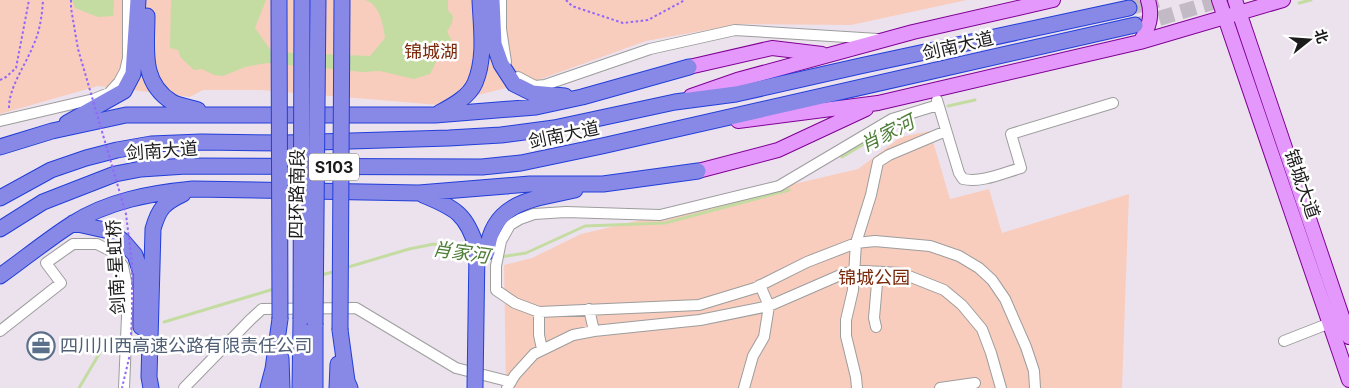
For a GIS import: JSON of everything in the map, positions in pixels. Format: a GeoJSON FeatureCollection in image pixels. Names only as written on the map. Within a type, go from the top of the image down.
{"type":"FeatureCollection","features":[{"type":"Feature","properties":{"kind":"highway"},"geometry":{"type":"LineString","coordinates":[[52,131],[124,91],[133,74],[138,0]]}},
{"type":"Feature","properties":{"kind":"highway"},"geometry":{"type":"LineString","coordinates":[[148,0],[147,67],[153,84],[172,102],[213,115]]}},
{"type":"Feature","properties":{"kind":"highway"},"geometry":{"type":"LineString","coordinates":[[279,0],[282,388]]}},
{"type":"Feature","properties":{"kind":"highway","name":"四环路南段"},"geometry":{"type":"LineString","coordinates":[[302,0],[308,322],[315,388]]}},
{"type":"Feature","properties":{"kind":"highway","name":"四环路南段"},"geometry":{"type":"LineString","coordinates":[[300,388],[308,322],[318,0]]}},
{"type":"Feature","properties":{"kind":"highway"},"geometry":{"type":"LineString","coordinates":[[337,388],[340,330],[342,0]]}},
{"type":"Feature","properties":{"kind":"highway"},"geometry":{"type":"LineString","coordinates":[[435,115],[458,102],[475,84],[482,56],[480,0]]}},
{"type":"Feature","properties":{"kind":"highway"},"geometry":{"type":"LineString","coordinates":[[492,0],[494,44],[501,64],[514,84],[532,93],[582,97]]}},
{"type":"Feature","properties":{"kind":"highway","name":"剑南大道"},"geometry":{"type":"LineString","coordinates":[[0,198],[51,170],[116,150],[151,144],[201,142],[286,143],[501,135],[554,128],[675,102],[736,94],[1129,8]]}},
{"type":"Feature","properties":{"kind":"highway","name":"剑南大道"},"geometry":{"type":"LineString","coordinates":[[0,229],[51,198],[115,174],[141,169],[186,166],[482,167],[521,163],[1135,25]]}},
{"type":"Feature","properties":{"kind":"highway"},"geometry":{"type":"LineString","coordinates":[[0,147],[52,131],[126,115],[435,115],[536,107],[582,97],[689,67]]}},
{"type":"Feature","properties":{"kind":"highway"},"geometry":{"type":"LineString","coordinates":[[483,388],[490,254],[488,241],[496,222],[516,205],[536,198],[603,184],[698,171]]}},
{"type":"Feature","properties":{"kind":"highway"},"geometry":{"type":"LineString","coordinates":[[0,276],[73,223],[101,209],[160,192],[193,189],[419,193],[530,184],[603,184]]}},
{"type":"Feature","properties":{"kind":"highway"},"geometry":{"type":"LineString","coordinates":[[151,388],[149,376],[154,229],[156,219],[167,201],[193,189]]}},
{"type":"Feature","properties":{"kind":"highway"},"geometry":{"type":"LineString","coordinates":[[419,193],[451,207],[466,220],[473,234],[490,254],[475,388]]}},
{"type":"Feature","properties":{"kind":"highway"},"geometry":{"type":"LineString","coordinates":[[73,223],[109,231],[123,241],[135,255],[141,273],[141,388]]}},
{"type":"Feature","properties":{"kind":"highway"},"geometry":{"type":"LineString","coordinates":[[268,388],[273,369],[280,319]]}},
{"type":"Feature","properties":{"kind":"highway"},"geometry":{"type":"LineString","coordinates":[[340,330],[347,381],[350,388]]}},
{"type":"Feature","properties":{"kind":"main road"},"geometry":{"type":"LineString","coordinates":[[675,102],[737,80],[884,40],[1053,0]]}},
{"type":"Feature","properties":{"kind":"main road"},"geometry":{"type":"LineString","coordinates":[[1140,42],[1148,29],[1151,10],[1148,0]]}},
{"type":"Feature","properties":{"kind":"main road","name":"锦城大道"},"geometry":{"type":"LineString","coordinates":[[1219,0],[1349,380]]}},
{"type":"Feature","properties":{"kind":"main road"},"geometry":{"type":"LineString","coordinates":[[678,129],[878,103],[1140,42],[1225,17],[1237,6],[1283,0]]}},
{"type":"Feature","properties":{"kind":"main road","name":"锦城大道"},"geometry":{"type":"LineString","coordinates":[[1237,6],[1349,337]]}},
{"type":"Feature","properties":{"kind":"main road"},"geometry":{"type":"LineString","coordinates":[[689,67],[772,48],[830,55]]}},
{"type":"Feature","properties":{"kind":"main road"},"geometry":{"type":"LineString","coordinates":[[698,171],[778,150],[878,103]]}},
{"type":"Feature","properties":{"kind":"street"},"geometry":{"type":"LineString","coordinates":[[5,120],[94,99],[109,93],[119,82],[125,71],[128,58],[128,0]]}},
{"type":"Feature","properties":{"kind":"street"},"geometry":{"type":"LineString","coordinates":[[501,0],[501,28],[505,60],[510,70],[519,79],[535,86],[564,79],[650,49],[735,30],[884,40]]}},
{"type":"Feature","properties":{"kind":"street"},"geometry":{"type":"LineString","coordinates":[[934,89],[958,173],[963,179],[971,180],[989,178],[1021,168],[1011,134],[1113,103]]}},
{"type":"Feature","properties":{"kind":"street"},"geometry":{"type":"LineString","coordinates":[[938,105],[892,119],[779,186],[660,215],[566,212],[534,214],[520,219],[510,225],[490,254],[496,290],[515,303],[539,312],[699,305],[760,286],[807,262],[856,243],[875,241],[930,246],[959,256],[979,268],[992,280],[1001,293],[1017,326],[1034,371],[1035,388]]}},
{"type":"Feature","properties":{"kind":"street"},"geometry":{"type":"LineString","coordinates":[[857,388],[846,336],[846,320],[853,290],[856,243],[871,195],[878,162],[889,155],[946,131]]}},
{"type":"Feature","properties":{"kind":"street"},"geometry":{"type":"LineString","coordinates":[[0,331],[61,283],[46,263],[73,244],[97,244],[111,251],[123,266],[128,292],[123,388]]}},
{"type":"Feature","properties":{"kind":"street"},"geometry":{"type":"LineString","coordinates":[[184,388],[262,310],[356,308],[456,368],[509,385],[534,354],[573,335],[686,320],[700,320],[769,306],[853,271],[901,273],[944,290],[962,304],[982,329],[996,367],[1001,388]]}},
{"type":"Feature","properties":{"kind":"street"},"geometry":{"type":"LineString","coordinates":[[876,327],[874,318],[878,272]]}},
{"type":"Feature","properties":{"kind":"street"},"geometry":{"type":"LineString","coordinates":[[744,388],[752,356],[764,337],[769,306],[760,286]]}},
{"type":"Feature","properties":{"kind":"street"},"geometry":{"type":"LineString","coordinates":[[686,305],[686,320]]}},
{"type":"Feature","properties":{"kind":"street"},"geometry":{"type":"LineString","coordinates":[[589,309],[594,331]]}},
{"type":"Feature","properties":{"kind":"street"},"geometry":{"type":"LineString","coordinates":[[539,312],[539,334],[542,349]]}},
{"type":"Feature","properties":{"kind":"street"},"geometry":{"type":"LineString","coordinates":[[1284,340],[1330,323]]}},
{"type":"Feature","properties":{"kind":"street"},"geometry":{"type":"LineString","coordinates":[[940,388],[975,383]]}},
{"type":"Feature","properties":{"kind":"path"},"geometry":{"type":"LineString","coordinates":[[0,80],[16,68],[30,0]]}},
{"type":"Feature","properties":{"kind":"path"},"geometry":{"type":"LineString","coordinates":[[5,120],[14,87],[34,44],[41,23],[43,0]]}},
{"type":"Feature","properties":{"kind":"path","name":"剑南·星虹桥"},"geometry":{"type":"LineString","coordinates":[[71,0],[78,49],[126,214],[132,264],[132,314],[130,354],[123,388]]}},
{"type":"Feature","properties":{"kind":"path"},"geometry":{"type":"LineString","coordinates":[[566,0],[572,6],[623,24],[648,20],[685,0]]}},
{"type":"Feature","properties":{"kind":"green space","name":"锦城湖"},"geometry":{"type":"Polygon","coordinates":[[[0,0],[967,0],[851,25],[740,24],[646,41],[538,80],[438,105],[260,90],[203,90],[190,97],[98,86],[0,114],[0,0]]]}},
{"type":"Feature","properties":{"kind":"green space","name":"锦城公园"},"geometry":{"type":"Polygon","coordinates":[[[930,131],[950,199],[989,189],[1002,233],[1129,194],[1122,388],[506,388],[504,265],[532,258],[581,234],[858,169],[901,137],[930,131]]]}},
{"type":"Feature","properties":{"kind":"shaded area"},"geometry":{"type":"Polygon","coordinates":[[[72,0],[114,0],[113,16],[98,17],[75,8],[72,0]]]}},
{"type":"Feature","properties":{"kind":"shaded area"},"geometry":{"type":"Polygon","coordinates":[[[171,0],[266,0],[255,28],[272,52],[370,56],[385,38],[382,21],[377,10],[370,2],[365,0],[448,0],[448,10],[453,16],[452,23],[447,32],[451,39],[450,49],[438,58],[430,74],[414,79],[380,71],[363,72],[267,63],[245,67],[223,76],[214,75],[202,69],[194,70],[181,58],[178,50],[170,48],[171,0]]]}},
{"type":"Feature","properties":{"kind":"waterway","name":"肖家河"},"geometry":{"type":"LineString","coordinates":[[1299,3],[1311,0]]}},
{"type":"Feature","properties":{"kind":"waterway","name":"肖家河"},"geometry":{"type":"LineString","coordinates":[[948,106],[975,100]]}},
{"type":"Feature","properties":{"kind":"waterway","name":"肖家河"},"geometry":{"type":"LineString","coordinates":[[842,157],[896,125],[917,116]]}},
{"type":"Feature","properties":{"kind":"waterway","name":"肖家河"},"geometry":{"type":"LineString","coordinates":[[500,257],[526,253],[585,226],[665,223],[789,190]]}},
{"type":"Feature","properties":{"kind":"waterway","name":"肖家河"},"geometry":{"type":"LineString","coordinates":[[345,268],[409,249],[434,244],[472,255]]}},
{"type":"Feature","properties":{"kind":"waterway","name":"肖家河"},"geometry":{"type":"LineString","coordinates":[[321,275],[337,271]]}},
{"type":"Feature","properties":{"kind":"waterway","name":"肖家河"},"geometry":{"type":"LineString","coordinates":[[164,322],[274,289]]}},
{"type":"Feature","properties":{"kind":"waterway","name":"肖家河"},"geometry":{"type":"LineString","coordinates":[[79,388],[105,344],[121,338]]}},
{"type":"Feature","properties":{"kind":"tunnel"},"geometry":{"type":"LineString","coordinates":[[1129,8],[1158,0]]}},
{"type":"Feature","properties":{"kind":"tunnel"},"geometry":{"type":"LineString","coordinates":[[1137,25],[1221,0]]}},
{"type":"Feature","properties":{"kind":"place","name":"四川川西高速公路有限责任公司"},"geometry":{"type":"Point","coordinates":[41,346]}}]}
